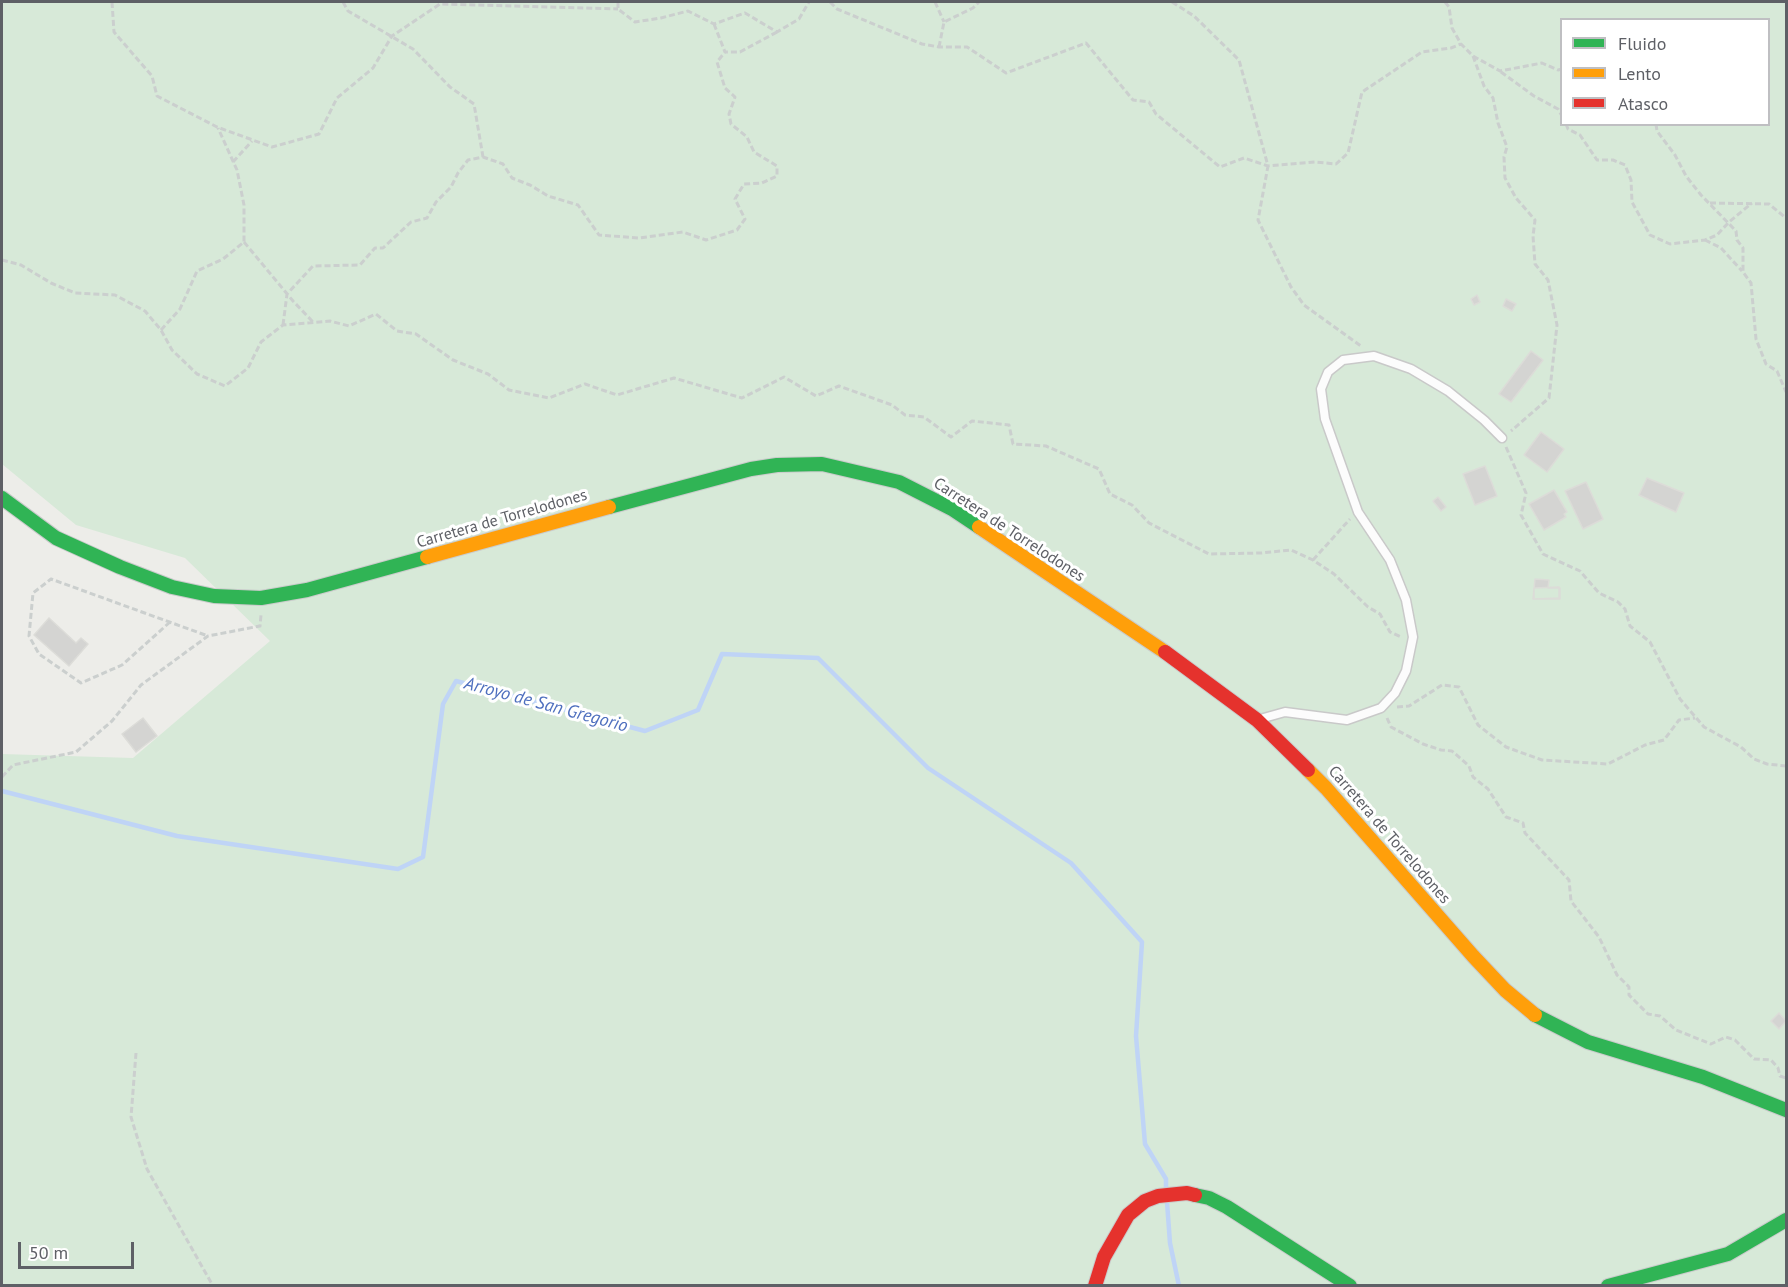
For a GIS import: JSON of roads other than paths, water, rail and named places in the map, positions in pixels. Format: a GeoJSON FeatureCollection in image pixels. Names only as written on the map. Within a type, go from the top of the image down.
{"type":"FeatureCollection","features":[{"type":"Feature","properties":{"kind":"main road","name":"Carretera de Torrelodones"},"geometry":{"type":"LineString","coordinates":[[2,498],[56,538],[120,567],[172,587],[214,596],[261,598],[307,590],[751,469],[777,465],[822,464],[899,482],[952,509],[1165,652],[1257,720],[1326,788],[1489,973],[1533,1014],[1588,1042],[1703,1077],[1786,1110]]}},
{"type":"Feature","properties":{"kind":"main road"},"geometry":{"type":"LineString","coordinates":[[1095,1286],[1104,1257],[1128,1215],[1145,1201],[1187,1193],[1209,1198],[1227,1207],[1350,1286]]}},
{"type":"Feature","properties":{"kind":"main road"},"geometry":{"type":"LineString","coordinates":[[1608,1286],[1728,1254],[1786,1220]]}},
{"type":"Feature","properties":{"kind":"lane"},"geometry":{"type":"LineString","coordinates":[[1257,720],[1285,712],[1347,720],[1381,708],[1395,693],[1406,671],[1412,642],[1406,600],[1390,560],[1358,512],[1325,419],[1321,389],[1328,372],[1343,360],[1374,356],[1411,369],[1448,391],[1502,438]]}},
{"type":"Feature","properties":{"kind":"waterway","name":"Arroyo de San Gregorio"},"geometry":{"type":"LineString","coordinates":[[2,791],[177,836],[398,869],[423,857],[443,704],[456,681],[645,731],[698,710],[722,654],[818,658],[928,768],[1071,863],[1142,942],[1136,1036],[1145,1144],[1166,1179],[1166,1188]]}},
{"type":"Feature","properties":{"kind":"waterway","name":"Arroyo de San Gregorio"},"geometry":{"type":"LineString","coordinates":[[1167,1202],[1170,1243],[1179,1286]]}}]}
